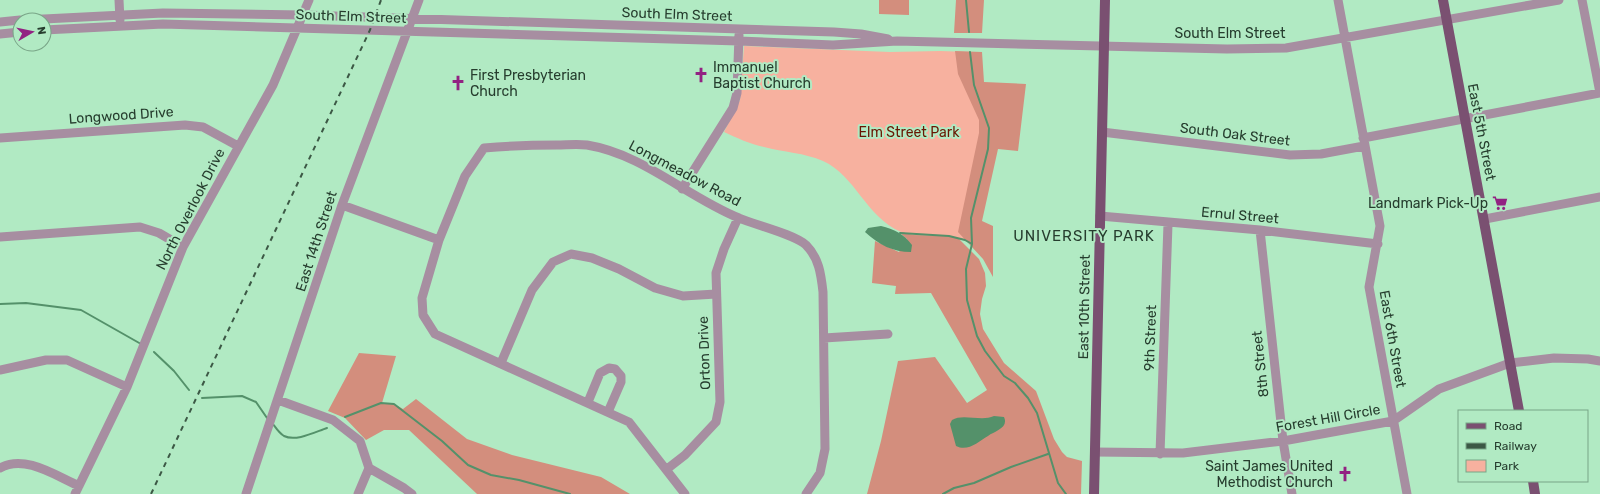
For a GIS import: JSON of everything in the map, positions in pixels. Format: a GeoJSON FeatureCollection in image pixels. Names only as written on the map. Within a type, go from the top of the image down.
{"type":"FeatureCollection","features":[{"type":"Feature","properties":{"kind":"main road","name":"East 10th Street"},"geometry":{"type":"LineString","coordinates":[[1094,494],[1105,0]]}},
{"type":"Feature","properties":{"kind":"main road","name":"East 5th Street"},"geometry":{"type":"LineString","coordinates":[[1443,0],[1485,220],[1519,410]]}},
{"type":"Feature","properties":{"kind":"main road"},"geometry":{"type":"LineString","coordinates":[[1532,482],[1535,494]]}},
{"type":"Feature","properties":{"kind":"street"},"geometry":{"type":"LineString","coordinates":[[120,0],[120,25]]}},
{"type":"Feature","properties":{"kind":"street","name":"North Overlook Drive"},"geometry":{"type":"LineString","coordinates":[[77,490],[127,387],[183,247],[273,85],[309,0]]}},
{"type":"Feature","properties":{"kind":"street","name":"East 14th Street"},"geometry":{"type":"LineString","coordinates":[[246,494],[342,205],[419,0]]}},
{"type":"Feature","properties":{"kind":"street","name":"East 6th Street"},"geometry":{"type":"LineString","coordinates":[[1338,0],[1380,226],[1378,244],[1369,287],[1407,494]]}},
{"type":"Feature","properties":{"kind":"street","name":"South Elm Street"},"geometry":{"type":"LineString","coordinates":[[52,29],[120,25],[205,25],[833,45],[860,45],[897,41],[1227,49],[1286,48],[1559,0]]}},
{"type":"Feature","properties":{"kind":"street"},"geometry":{"type":"LineString","coordinates":[[1582,0],[1600,93]]}},
{"type":"Feature","properties":{"kind":"street","name":"South Elm Street"},"geometry":{"type":"LineString","coordinates":[[52,18],[120,14],[303,15],[573,25],[834,32],[860,34],[897,41]]}},
{"type":"Feature","properties":{"kind":"street"},"geometry":{"type":"LineString","coordinates":[[205,14],[205,25]]}},
{"type":"Feature","properties":{"kind":"street","name":"South Elm Street"},"geometry":{"type":"LineString","coordinates":[[0,22],[12,21]]}},
{"type":"Feature","properties":{"kind":"street"},"geometry":{"type":"LineString","coordinates":[[493,21],[493,34]]}},
{"type":"Feature","properties":{"kind":"street"},"geometry":{"type":"LineString","coordinates":[[573,25],[574,36]]}},
{"type":"Feature","properties":{"kind":"street"},"geometry":{"type":"LineString","coordinates":[[677,40],[678,28]]}},
{"type":"Feature","properties":{"kind":"street"},"geometry":{"type":"LineString","coordinates":[[682,189],[733,108],[737,93],[739,29]]}},
{"type":"Feature","properties":{"kind":"street"},"geometry":{"type":"LineString","coordinates":[[833,45],[834,32]]}},
{"type":"Feature","properties":{"kind":"street"},"geometry":{"type":"LineString","coordinates":[[0,34],[12,33]]}},
{"type":"Feature","properties":{"kind":"street"},"geometry":{"type":"LineString","coordinates":[[860,34],[860,45]]}},
{"type":"Feature","properties":{"kind":"street","name":"South Oak Street"},"geometry":{"type":"LineString","coordinates":[[1102,132],[1290,155],[1321,154],[1364,142],[1600,93]]}},
{"type":"Feature","properties":{"kind":"street","name":"Longwood Drive"},"geometry":{"type":"LineString","coordinates":[[0,138],[185,125],[203,127],[238,146]]}},
{"type":"Feature","properties":{"kind":"street","name":"Longmeadow Road"},"geometry":{"type":"LineString","coordinates":[[685,494],[629,422],[588,402],[435,334],[423,316],[422,298],[439,240],[465,176],[484,148],[507,146],[586,145],[622,154],[682,189],[738,218],[805,244],[821,269],[824,292],[825,449],[820,472],[806,494]]}},
{"type":"Feature","properties":{"kind":"street"},"geometry":{"type":"LineString","coordinates":[[1485,220],[1600,197]]}},
{"type":"Feature","properties":{"kind":"street"},"geometry":{"type":"LineString","coordinates":[[342,205],[439,240]]}},
{"type":"Feature","properties":{"kind":"street","name":"Ernul Street"},"geometry":{"type":"LineString","coordinates":[[1100,216],[1168,224],[1260,230],[1378,244]]}},
{"type":"Feature","properties":{"kind":"street","name":"Orton Drive"},"geometry":{"type":"LineString","coordinates":[[667,469],[685,455],[716,422],[720,402],[716,273],[724,249],[738,218]]}},
{"type":"Feature","properties":{"kind":"street","name":"9th Street"},"geometry":{"type":"LineString","coordinates":[[1160,454],[1168,224]]}},
{"type":"Feature","properties":{"kind":"street"},"geometry":{"type":"LineString","coordinates":[[0,237],[140,227],[159,233],[183,247]]}},
{"type":"Feature","properties":{"kind":"street","name":"8th Street"},"geometry":{"type":"LineString","coordinates":[[1260,230],[1283,442],[1292,494]]}},
{"type":"Feature","properties":{"kind":"street"},"geometry":{"type":"LineString","coordinates":[[501,363],[532,290],[553,262],[571,254],[592,258],[619,269],[655,288],[683,296],[716,294]]}},
{"type":"Feature","properties":{"kind":"street"},"geometry":{"type":"LineString","coordinates":[[824,338],[888,334]]}},
{"type":"Feature","properties":{"kind":"street","name":"Forest Hill Circle"},"geometry":{"type":"LineString","coordinates":[[1095,452],[1160,454],[1182,453],[1283,442],[1393,421],[1439,389],[1510,364],[1554,358],[1588,358],[1600,361]]}},
{"type":"Feature","properties":{"kind":"street"},"geometry":{"type":"LineString","coordinates":[[0,370],[46,360],[67,360],[127,387]]}},
{"type":"Feature","properties":{"kind":"street"},"geometry":{"type":"LineString","coordinates":[[588,402],[600,373],[609,368],[615,369],[621,376],[621,382],[608,412]]}},
{"type":"Feature","properties":{"kind":"street"},"geometry":{"type":"LineString","coordinates":[[278,400],[333,420],[360,441],[369,468],[358,494]]}},
{"type":"Feature","properties":{"kind":"street"},"geometry":{"type":"LineString","coordinates":[[0,468],[7,463],[24,463],[77,490]]}},
{"type":"Feature","properties":{"kind":"street"},"geometry":{"type":"LineString","coordinates":[[369,468],[412,494]]}},
{"type":"Feature","properties":{"kind":"green space","name":"Elm Street Park"},"geometry":{"type":"Polygon","coordinates":[[[744,46],[890,52],[970,52],[982,104],[972,244],[955,237],[919,236],[901,232],[878,216],[844,176],[823,161],[801,154],[759,146],[724,132],[740,100],[744,46]]]}},
{"type":"Feature","properties":{"kind":"shaded area"},"geometry":{"type":"Polygon","coordinates":[[[879,0],[909,0],[909,15],[879,14],[879,0]]]}},
{"type":"Feature","properties":{"kind":"shaded area"},"geometry":{"type":"Polygon","coordinates":[[[956,0],[984,0],[982,33],[954,33],[956,0]]]}},
{"type":"Feature","properties":{"kind":"shaded area"},"geometry":{"type":"Polygon","coordinates":[[[955,51],[982,52],[984,82],[1026,84],[1018,151],[998,149],[982,221],[993,226],[993,277],[983,259],[958,232],[979,133],[979,120],[958,74],[955,51]]]}},
{"type":"Feature","properties":{"kind":"shaded area"},"geometry":{"type":"Polygon","coordinates":[[[881,226],[894,230],[906,238],[912,245],[911,252],[898,251],[886,247],[865,232],[868,228],[881,226]]]}},
{"type":"Feature","properties":{"kind":"shaded area"},"geometry":{"type":"Polygon","coordinates":[[[902,232],[913,235],[949,236],[958,238],[979,259],[985,273],[986,286],[980,314],[983,329],[1004,363],[1036,391],[1054,439],[1062,452],[1067,457],[1082,461],[1081,494],[867,494],[881,441],[898,361],[935,357],[967,403],[987,390],[931,293],[895,294],[896,286],[872,283],[875,241],[899,252],[907,239],[900,233],[902,232]]]}},
{"type":"Feature","properties":{"kind":"shaded area"},"geometry":{"type":"Polygon","coordinates":[[[359,353],[396,356],[382,403],[394,404],[403,409],[416,399],[467,439],[512,455],[601,477],[630,494],[477,494],[409,430],[384,430],[366,440],[345,418],[328,411],[359,353]]]}},
{"type":"Feature","properties":{"kind":"shaded area"},"geometry":{"type":"Polygon","coordinates":[[[994,416],[1004,417],[1005,424],[1003,427],[969,447],[960,448],[956,446],[950,424],[952,420],[961,417],[989,418],[994,416]]]}},
{"type":"Feature","properties":{"kind":"waterway"},"geometry":{"type":"LineString","coordinates":[[966,0],[969,32]]}},
{"type":"Feature","properties":{"kind":"waterway"},"geometry":{"type":"LineString","coordinates":[[970,52],[974,85],[989,128],[988,149],[971,218],[972,244],[966,269],[967,300],[977,336],[985,351],[1004,376],[1015,383],[1028,398],[1037,413],[1058,483],[1066,494]]}},
{"type":"Feature","properties":{"kind":"waterway"},"geometry":{"type":"LineString","coordinates":[[900,233],[949,236],[965,240],[972,244]]}},
{"type":"Feature","properties":{"kind":"waterway"},"geometry":{"type":"LineString","coordinates":[[0,304],[26,303],[81,310],[141,344]]}},
{"type":"Feature","properties":{"kind":"waterway"},"geometry":{"type":"LineString","coordinates":[[154,352],[174,371],[189,390]]}},
{"type":"Feature","properties":{"kind":"waterway"},"geometry":{"type":"LineString","coordinates":[[202,398],[242,396],[256,402],[267,418]]}},
{"type":"Feature","properties":{"kind":"waterway"},"geometry":{"type":"LineString","coordinates":[[345,417],[381,403],[394,404],[442,441],[468,465],[491,475],[519,480],[570,494]]}},
{"type":"Feature","properties":{"kind":"waterway"},"geometry":{"type":"LineString","coordinates":[[273,424],[284,436],[289,438],[306,436],[327,428]]}},
{"type":"Feature","properties":{"kind":"waterway"},"geometry":{"type":"LineString","coordinates":[[943,494],[954,488],[974,483],[1011,467],[1048,454]]}},
{"type":"Feature","properties":{"kind":"railway"},"geometry":{"type":"LineString","coordinates":[[151,494],[370,30],[381,0]]}},
{"type":"Feature","properties":{"kind":"place","name":"Immanuel Baptist Church"},"geometry":{"type":"Point","coordinates":[701,75]}},
{"type":"Feature","properties":{"kind":"place","name":"First Presbyterian Church"},"geometry":{"type":"Point","coordinates":[458,83]}},
{"type":"Feature","properties":{"kind":"place","name":"Landmark Pick-Up"},"geometry":{"type":"Point","coordinates":[1500,203]}},
{"type":"Feature","properties":{"kind":"place","name":"Saint James United Methodist Church"},"geometry":{"type":"Point","coordinates":[1345,474]}},
{"type":"Feature","properties":{"kind":"district","name":"UNIVERSITY PARK"},"geometry":{"type":"Point","coordinates":[1084,236]}}]}
